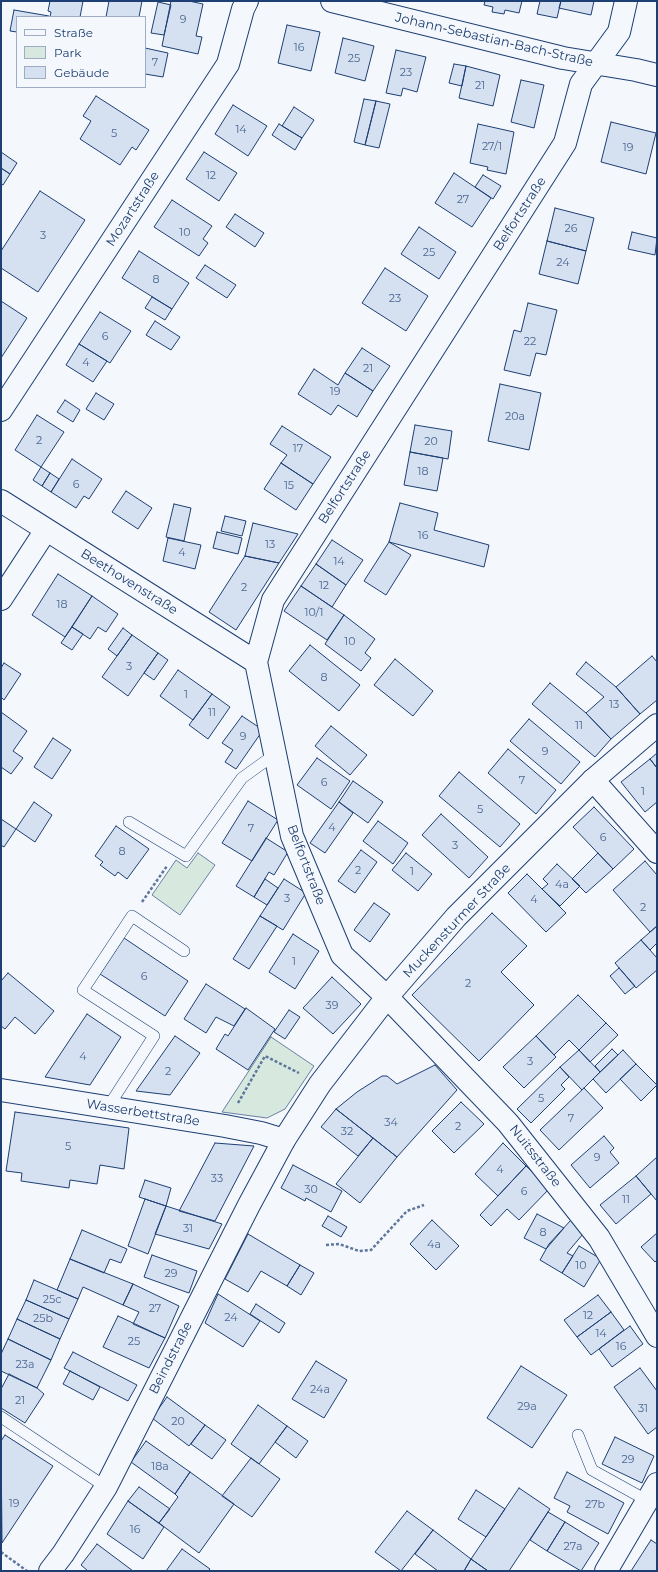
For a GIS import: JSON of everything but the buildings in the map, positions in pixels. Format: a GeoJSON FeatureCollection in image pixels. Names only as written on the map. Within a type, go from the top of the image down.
{"type":"FeatureCollection","features":[{"type":"Feature","properties":{"kind":"street","name":"Mozartstraße"},"geometry":{"type":"LineString","coordinates":[[1,410],[228,64],[243,9],[247,1]]}},
{"type":"Feature","properties":{"kind":"street","name":"Johann-Sebastian-Bach-Straße"},"geometry":{"type":"LineString","coordinates":[[332,1],[563,58],[657,75]]}},
{"type":"Feature","properties":{"kind":"street","name":"Belfortstraße"},"geometry":{"type":"LineString","coordinates":[[387,996],[342,955],[292,836],[274,755],[256,662],[273,600],[565,143],[581,84],[619,32],[626,1]]}},
{"type":"Feature","properties":{"kind":"street","name":"Beethovenstraße"},"geometry":{"type":"LineString","coordinates":[[1,501],[256,662]]}},
{"type":"Feature","properties":{"kind":"street"},"geometry":{"type":"LineString","coordinates":[[1,599],[46,530]]}},
{"type":"Feature","properties":{"kind":"street","name":"Muckensturmer Straße"},"geometry":{"type":"LineString","coordinates":[[284,1140],[320,1084],[387,996],[456,917],[593,780],[657,725]]}},
{"type":"Feature","properties":{"kind":"street"},"geometry":{"type":"LineString","coordinates":[[593,780],[657,852]]}},
{"type":"Feature","properties":{"kind":"street","name":"Nuitsstraße"},"geometry":{"type":"LineString","coordinates":[[387,996],[508,1122],[526,1144],[599,1238],[657,1336]]}},
{"type":"Feature","properties":{"kind":"street","name":"Wasserbettstraße"},"geometry":{"type":"LineString","coordinates":[[1,1090],[225,1126],[261,1133],[284,1140]]}},
{"type":"Feature","properties":{"kind":"street","name":"Beindstraße"},"geometry":{"type":"LineString","coordinates":[[50,1571],[106,1487],[249,1205],[284,1140]]}},
{"type":"Feature","properties":{"kind":"street"},"geometry":{"type":"LineString","coordinates":[[606,1571],[652,1493]]}},
{"type":"Feature","properties":{"kind":"lane"},"geometry":{"type":"LineString","coordinates":[[129,822],[186,856],[242,778],[274,755]]}},
{"type":"Feature","properties":{"kind":"lane"},"geometry":{"type":"LineString","coordinates":[[108,1107],[154,1036],[83,990],[132,916],[184,951]]}},
{"type":"Feature","properties":{"kind":"lane"},"geometry":{"type":"LineString","coordinates":[[1,1417],[106,1487]]}},
{"type":"Feature","properties":{"kind":"lane"},"geometry":{"type":"LineString","coordinates":[[578,1435],[592,1470],[652,1493]]}},
{"type":"Feature","properties":{"kind":"path"},"geometry":{"type":"LineString","coordinates":[[132,916],[178,851]]}},
{"type":"Feature","properties":{"kind":"path"},"geometry":{"type":"LineString","coordinates":[[225,1126],[265,1056],[320,1084]]}},
{"type":"Feature","properties":{"kind":"path"},"geometry":{"type":"LineString","coordinates":[[326,1246],[339,1244],[359,1251],[371,1250],[407,1211],[424,1205]]}},
{"type":"Feature","properties":{"kind":"path"},"geometry":{"type":"LineString","coordinates":[[1,1552],[27,1571]]}},
{"type":"Feature","properties":{"kind":"green space"},"geometry":{"type":"Polygon","coordinates":[[[198,853],[215,865],[180,915],[152,895],[176,860],[187,868],[198,853]]]}},
{"type":"Feature","properties":{"kind":"green space"},"geometry":{"type":"Polygon","coordinates":[[[271,1037],[314,1066],[285,1109],[267,1118],[222,1112],[271,1037]]]}}]}
